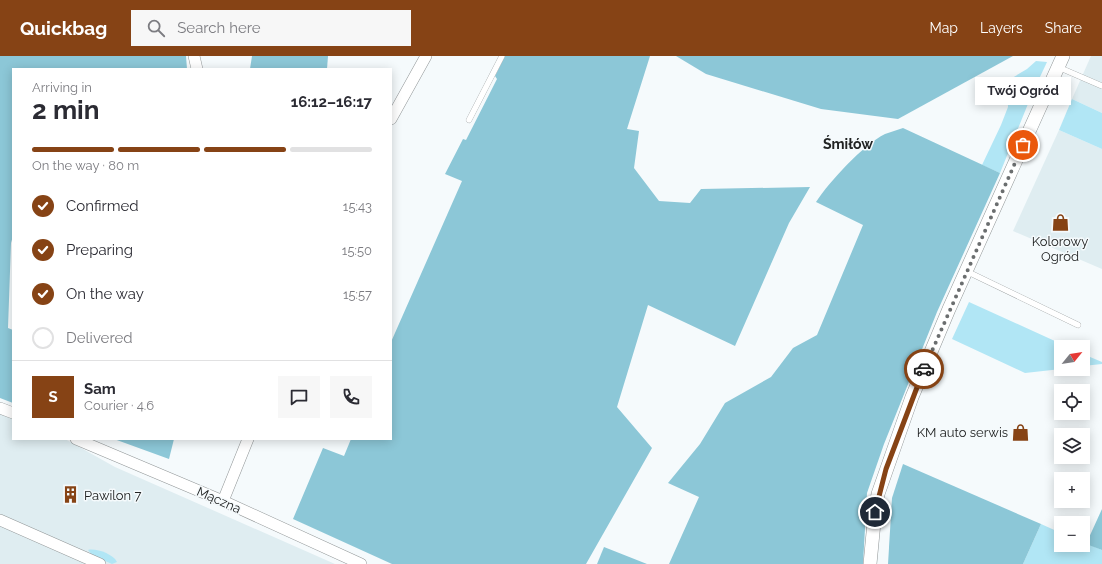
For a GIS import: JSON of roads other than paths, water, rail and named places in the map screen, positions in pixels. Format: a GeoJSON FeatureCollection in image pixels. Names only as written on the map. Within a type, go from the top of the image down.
{"type":"FeatureCollection","features":[{"type":"Feature","properties":{"kind":"street"},"geometry":{"type":"LineString","coordinates":[[194,56],[197,68]]}},
{"type":"Feature","properties":{"kind":"street"},"geometry":{"type":"LineString","coordinates":[[392,117],[426,56]]}},
{"type":"Feature","properties":{"kind":"street"},"geometry":{"type":"LineString","coordinates":[[870,564],[875,512],[886,469],[912,397],[1060,61]]}},
{"type":"Feature","properties":{"kind":"street"},"geometry":{"type":"LineString","coordinates":[[0,408],[12,413]]}},
{"type":"Feature","properties":{"kind":"street","name":"Mączna"},"geometry":{"type":"LineString","coordinates":[[78,440],[223,501],[361,564]]}},
{"type":"Feature","properties":{"kind":"street"},"geometry":{"type":"LineString","coordinates":[[223,501],[248,440]]}},
{"type":"Feature","properties":{"kind":"street"},"geometry":{"type":"LineString","coordinates":[[0,520],[100,564]]}},
{"type":"Feature","properties":{"kind":"lane"},"geometry":{"type":"LineString","coordinates":[[469,120],[502,56]]}},
{"type":"Feature","properties":{"kind":"lane"},"geometry":{"type":"LineString","coordinates":[[1060,61],[1102,86]]}},
{"type":"Feature","properties":{"kind":"lane"},"geometry":{"type":"LineString","coordinates":[[966,272],[1078,325]]}},
{"type":"Feature","properties":{"kind":"place","name":"Twój Ogród"},"geometry":{"type":"Point","coordinates":[1023,145]}},
{"type":"Feature","properties":{"kind":"place","name":"Kolorowy Ogród"},"geometry":{"type":"Point","coordinates":[1060,222]}},
{"type":"Feature","properties":{"kind":"place","name":"KM auto serwis"},"geometry":{"type":"Point","coordinates":[1021,432]}},
{"type":"Feature","properties":{"kind":"place","name":"Pawilon 7"},"geometry":{"type":"Point","coordinates":[71,495]}},
{"type":"Feature","properties":{"kind":"district","name":"Śmiłów"},"geometry":{"type":"Point","coordinates":[848,144]}}]}
